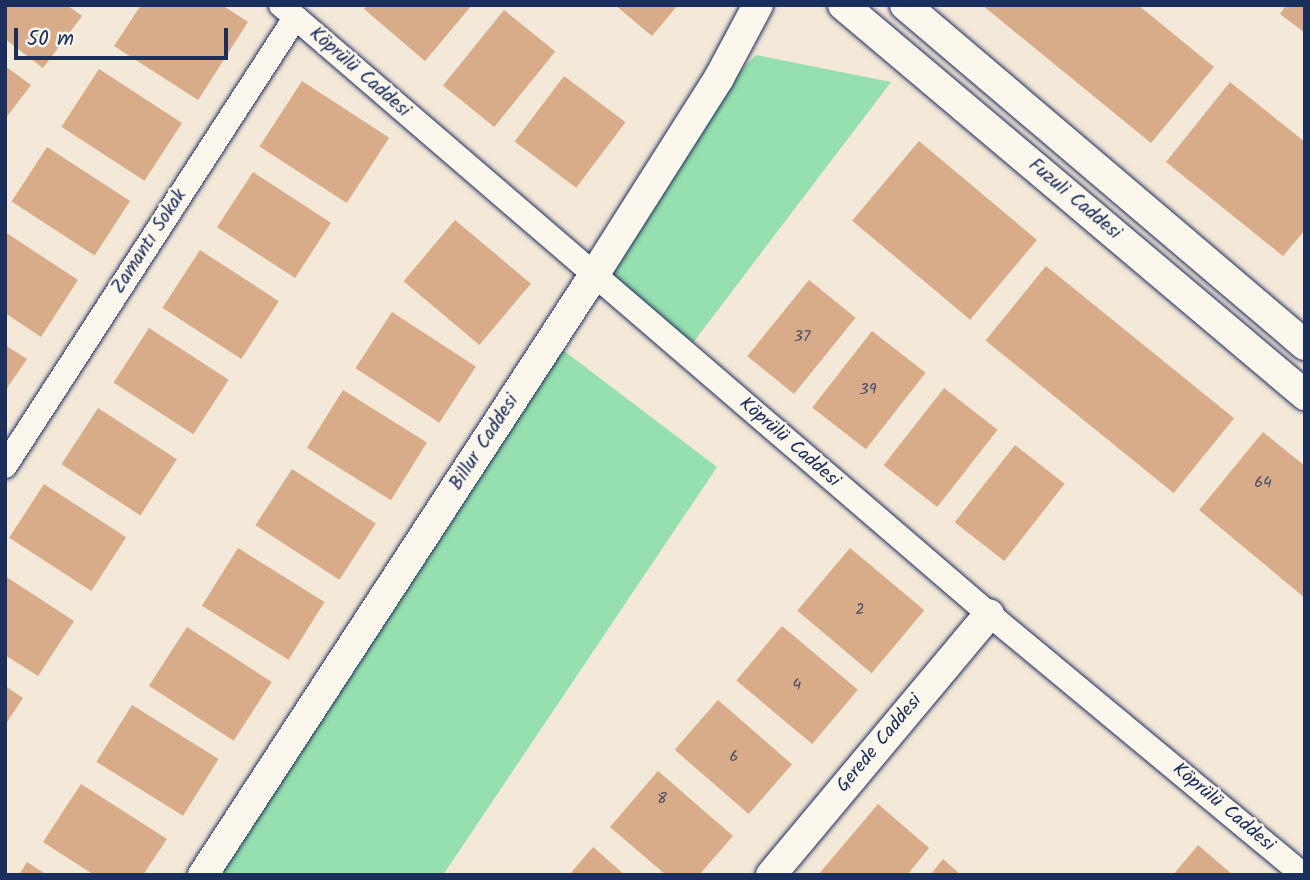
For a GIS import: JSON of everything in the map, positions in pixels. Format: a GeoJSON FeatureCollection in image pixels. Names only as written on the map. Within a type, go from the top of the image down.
{"type":"FeatureCollection","features":[{"type":"Feature","properties":{"kind":"street","name":"Billur Caddesi"},"geometry":{"type":"LineString","coordinates":[[203,875],[594,275],[719,78],[758,5]]}},
{"type":"Feature","properties":{"kind":"street","name":"Fuzuli Caddesi"},"geometry":{"type":"LineString","coordinates":[[843,5],[1305,395]]}},
{"type":"Feature","properties":{"kind":"street","name":"Fuzuli Caddesi"},"geometry":{"type":"LineString","coordinates":[[905,5],[1305,345]]}},
{"type":"Feature","properties":{"kind":"street","name":"Köprülü Caddesi"},"geometry":{"type":"LineString","coordinates":[[288,12],[989,614],[1303,875]]}},
{"type":"Feature","properties":{"kind":"street","name":"Zamantı Sokak"},"geometry":{"type":"LineString","coordinates":[[5,466],[288,12]]}},
{"type":"Feature","properties":{"kind":"street","name":"Gerede Caddesi"},"geometry":{"type":"LineString","coordinates":[[771,875],[989,614]]}},
{"type":"Feature","properties":{"kind":"green space"},"geometry":{"type":"Polygon","coordinates":[[[756,55],[891,82],[692,344],[600,270],[715,97],[756,55]]]}},
{"type":"Feature","properties":{"kind":"green space"},"geometry":{"type":"Polygon","coordinates":[[[551,341],[717,467],[443,875],[202,875],[551,341]]]}},
{"type":"Feature","properties":{"kind":"building"},"geometry":{"type":"Polygon","coordinates":[[[5,5],[67,5],[82,16],[43,68],[5,39],[5,5]]]}},
{"type":"Feature","properties":{"kind":"building"},"geometry":{"type":"Polygon","coordinates":[[[141,5],[222,5],[248,22],[198,100],[114,46],[141,5]]]}},
{"type":"Feature","properties":{"kind":"building"},"geometry":{"type":"Polygon","coordinates":[[[367,5],[472,5],[425,61],[364,9],[367,5]]]}},
{"type":"Feature","properties":{"kind":"building"},"geometry":{"type":"Polygon","coordinates":[[[615,5],[678,5],[652,36],[615,5]]]}},
{"type":"Feature","properties":{"kind":"building"},"geometry":{"type":"Polygon","coordinates":[[[982,5],[1138,5],[1214,67],[1151,143],[982,5]]]}},
{"type":"Feature","properties":{"kind":"building"},"geometry":{"type":"Polygon","coordinates":[[[1286,5],[1305,5],[1305,33],[1280,14],[1286,5]]]}},
{"type":"Feature","properties":{"kind":"building"},"geometry":{"type":"Polygon","coordinates":[[[504,10],[555,52],[494,127],[443,85],[504,10]]]}},
{"type":"Feature","properties":{"kind":"building"},"geometry":{"type":"Polygon","coordinates":[[[5,66],[31,85],[5,119],[5,66]]]}},
{"type":"Feature","properties":{"kind":"building"},"geometry":{"type":"Polygon","coordinates":[[[99,69],[182,123],[144,181],[61,127],[99,69]]]}},
{"type":"Feature","properties":{"kind":"building"},"geometry":{"type":"Polygon","coordinates":[[[564,76],[625,122],[576,188],[515,141],[564,76]]]}},
{"type":"Feature","properties":{"kind":"building"},"geometry":{"type":"Polygon","coordinates":[[[302,81],[389,138],[347,203],[260,146],[302,81]]]}},
{"type":"Feature","properties":{"kind":"building"},"geometry":{"type":"Polygon","coordinates":[[[1230,82],[1305,142],[1305,230],[1283,256],[1166,162],[1230,82]]]}},
{"type":"Feature","properties":{"kind":"building"},"geometry":{"type":"Polygon","coordinates":[[[919,141],[1037,240],[970,320],[852,221],[919,141]]]}},
{"type":"Feature","properties":{"kind":"building"},"geometry":{"type":"Polygon","coordinates":[[[47,147],[130,201],[95,255],[12,202],[47,147]]]}},
{"type":"Feature","properties":{"kind":"building"},"geometry":{"type":"Polygon","coordinates":[[[253,172],[331,223],[295,278],[217,227],[253,172]]]}},
{"type":"Feature","properties":{"kind":"building"},"geometry":{"type":"Polygon","coordinates":[[[455,220],[531,284],[479,345],[404,281],[455,220]]]}},
{"type":"Feature","properties":{"kind":"building"},"geometry":{"type":"Polygon","coordinates":[[[5,232],[78,280],[41,337],[5,313],[5,232]]]}},
{"type":"Feature","properties":{"kind":"building"},"geometry":{"type":"Polygon","coordinates":[[[200,250],[279,301],[241,359],[162,308],[200,250]]]}},
{"type":"Feature","properties":{"kind":"building"},"geometry":{"type":"Polygon","coordinates":[[[1046,266],[1234,418],[1174,493],[986,341],[1046,266]]]}},
{"type":"Feature","properties":{"kind":"building"},"geometry":{"type":"Polygon","coordinates":[[[809,280],[856,318],[794,394],[747,356],[809,280]]]}},
{"type":"Feature","properties":{"kind":"building"},"geometry":{"type":"Polygon","coordinates":[[[392,312],[476,366],[439,423],[356,368],[392,312]]]}},
{"type":"Feature","properties":{"kind":"building"},"geometry":{"type":"Polygon","coordinates":[[[149,328],[229,380],[193,434],[114,383],[149,328]]]}},
{"type":"Feature","properties":{"kind":"building"},"geometry":{"type":"Polygon","coordinates":[[[872,331],[926,373],[866,449],[812,407],[872,331]]]}},
{"type":"Feature","properties":{"kind":"building"},"geometry":{"type":"Polygon","coordinates":[[[5,345],[27,359],[5,391],[5,345]]]}},
{"type":"Feature","properties":{"kind":"building"},"geometry":{"type":"Polygon","coordinates":[[[944,388],[998,430],[937,507],[884,465],[944,388]]]}},
{"type":"Feature","properties":{"kind":"building"},"geometry":{"type":"Polygon","coordinates":[[[343,390],[427,442],[391,500],[307,448],[343,390]]]}},
{"type":"Feature","properties":{"kind":"building"},"geometry":{"type":"Polygon","coordinates":[[[98,408],[177,459],[140,515],[62,464],[98,408]]]}},
{"type":"Feature","properties":{"kind":"building"},"geometry":{"type":"Polygon","coordinates":[[[1263,432],[1305,466],[1305,598],[1199,510],[1263,432]]]}},
{"type":"Feature","properties":{"kind":"building"},"geometry":{"type":"Polygon","coordinates":[[[1015,445],[1065,484],[1004,561],[955,522],[1015,445]]]}},
{"type":"Feature","properties":{"kind":"building"},"geometry":{"type":"Polygon","coordinates":[[[292,469],[376,523],[339,580],[256,525],[292,469]]]}},
{"type":"Feature","properties":{"kind":"building"},"geometry":{"type":"Polygon","coordinates":[[[44,484],[126,537],[91,591],[9,538],[44,484]]]}},
{"type":"Feature","properties":{"kind":"building"},"geometry":{"type":"Polygon","coordinates":[[[238,548],[325,602],[288,660],[202,606],[238,548]]]}},
{"type":"Feature","properties":{"kind":"building"},"geometry":{"type":"Polygon","coordinates":[[[850,548],[924,610],[872,673],[797,611],[850,548]]]}},
{"type":"Feature","properties":{"kind":"building"},"geometry":{"type":"Polygon","coordinates":[[[5,576],[74,621],[38,676],[5,655],[5,576]]]}},
{"type":"Feature","properties":{"kind":"building"},"geometry":{"type":"Polygon","coordinates":[[[782,626],[858,690],[812,744],[736,680],[782,626]]]}},
{"type":"Feature","properties":{"kind":"building"},"geometry":{"type":"Polygon","coordinates":[[[187,627],[272,682],[234,741],[149,686],[187,627]]]}},
{"type":"Feature","properties":{"kind":"building"},"geometry":{"type":"Polygon","coordinates":[[[5,686],[23,698],[5,725],[5,686]]]}},
{"type":"Feature","properties":{"kind":"building"},"geometry":{"type":"Polygon","coordinates":[[[718,700],[792,764],[749,814],[675,750],[718,700]]]}},
{"type":"Feature","properties":{"kind":"building"},"geometry":{"type":"Polygon","coordinates":[[[132,705],[219,759],[183,816],[96,762],[132,705]]]}},
{"type":"Feature","properties":{"kind":"building"},"geometry":{"type":"Polygon","coordinates":[[[658,771],[733,836],[699,875],[666,875],[610,827],[658,771]]]}},
{"type":"Feature","properties":{"kind":"building"},"geometry":{"type":"Polygon","coordinates":[[[81,784],[167,839],[143,875],[94,875],[43,842],[81,784]]]}},
{"type":"Feature","properties":{"kind":"building"},"geometry":{"type":"Polygon","coordinates":[[[878,804],[929,848],[907,875],[818,875],[878,804]]]}},
{"type":"Feature","properties":{"kind":"building"},"geometry":{"type":"Polygon","coordinates":[[[1198,845],[1233,875],[1173,875],[1198,845]]]}},
{"type":"Feature","properties":{"kind":"building"},"geometry":{"type":"Polygon","coordinates":[[[593,847],[625,875],[569,875],[593,847]]]}},
{"type":"Feature","properties":{"kind":"building"},"geometry":{"type":"Polygon","coordinates":[[[943,859],[961,875],[930,875],[943,859]]]}},
{"type":"Feature","properties":{"kind":"building"},"geometry":{"type":"Polygon","coordinates":[[[27,862],[47,875],[19,875],[27,862]]]}}]}
